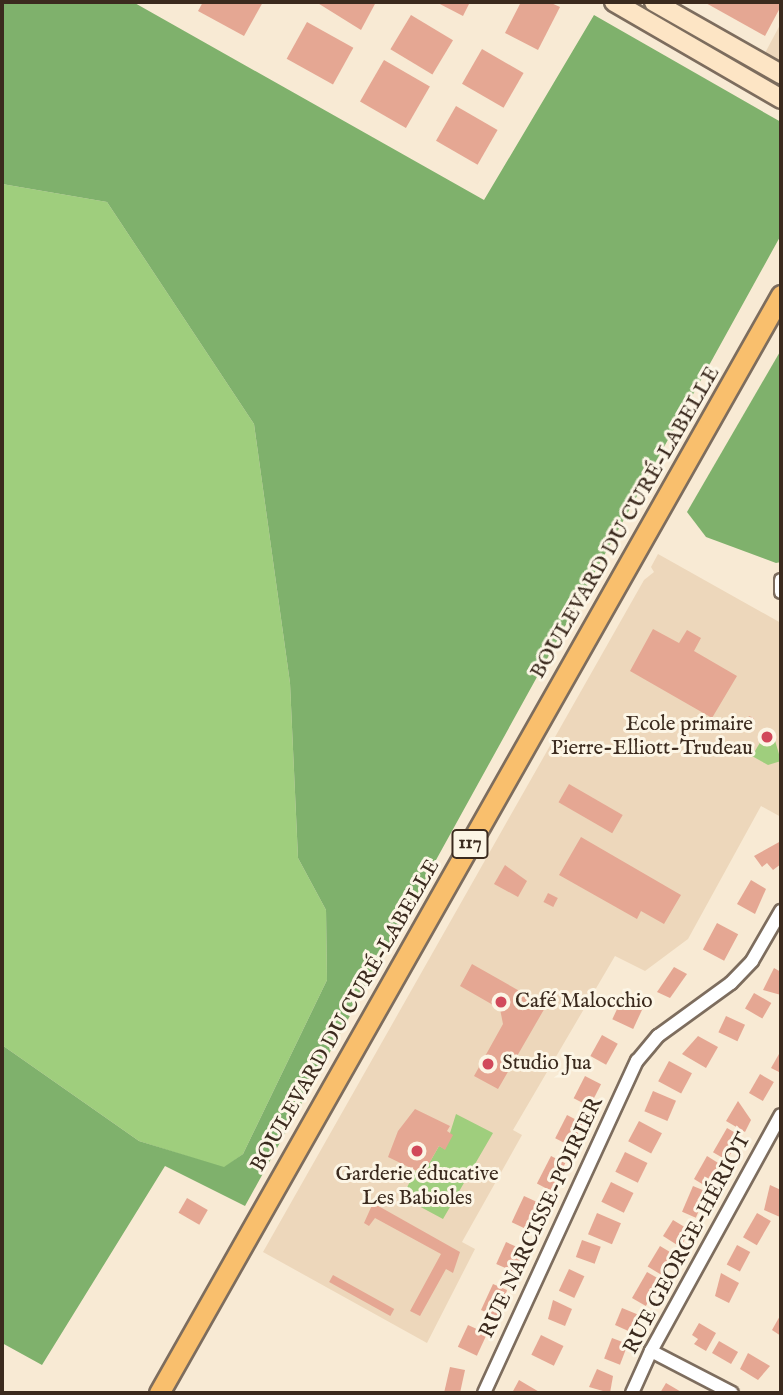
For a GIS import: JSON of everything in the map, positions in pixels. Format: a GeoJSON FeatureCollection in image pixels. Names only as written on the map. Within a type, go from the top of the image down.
{"type":"FeatureCollection","features":[{"type":"Feature","properties":{"kind":"main road","name":"BOULEVARD DU CURÉ-LABELLE"},"geometry":{"type":"LineString","coordinates":[[159,1393],[781,296]]}},
{"type":"Feature","properties":{"kind":"street"},"geometry":{"type":"LineString","coordinates":[[614,2],[781,99]]}},
{"type":"Feature","properties":{"kind":"street"},"geometry":{"type":"LineString","coordinates":[[654,2],[781,74]]}},
{"type":"Feature","properties":{"kind":"street"},"geometry":{"type":"LineString","coordinates":[[781,580],[781,592]]}},
{"type":"Feature","properties":{"kind":"street","name":"RUE NARCISSE-POIRIER"},"geometry":{"type":"LineString","coordinates":[[484,1393],[637,1061],[657,1036],[731,983],[752,961],[781,911]]}},
{"type":"Feature","properties":{"kind":"street","name":"RUE GEORGE-HÉRIOT"},"geometry":{"type":"LineString","coordinates":[[632,1393],[651,1351],[781,1115]]}},
{"type":"Feature","properties":{"kind":"street"},"geometry":{"type":"LineString","coordinates":[[651,1351],[732,1393]]}},
{"type":"Feature","properties":{"kind":"shaded area"},"geometry":{"type":"Polygon","coordinates":[[[781,23],[781,63],[765,53],[781,23]]]}},
{"type":"Feature","properties":{"kind":"shaded area"},"geometry":{"type":"Polygon","coordinates":[[[658,554],[781,623],[781,817],[761,806],[688,939],[645,971],[615,956],[513,1130],[522,1135],[462,1242],[475,1249],[427,1343],[263,1252],[644,580],[654,572],[651,567],[658,554]]]}},
{"type":"Feature","properties":{"kind":"green space"},"geometry":{"type":"Polygon","coordinates":[[[2,2],[133,2],[484,200],[594,15],[781,122],[781,235],[245,1206],[165,1166],[42,1365],[2,1343],[2,1045],[139,1141],[224,1167],[243,1154],[327,980],[326,910],[298,858],[290,683],[254,424],[107,202],[2,184],[2,2]]]}},
{"type":"Feature","properties":{"kind":"green space"},"geometry":{"type":"Polygon","coordinates":[[[2,184],[107,202],[254,424],[290,683],[298,858],[326,910],[327,980],[243,1154],[224,1168],[139,1141],[2,1045],[2,184]]]}},
{"type":"Feature","properties":{"kind":"green space"},"geometry":{"type":"Polygon","coordinates":[[[781,350],[781,562],[776,563],[706,537],[687,512],[781,350]]]}},
{"type":"Feature","properties":{"kind":"green space"},"geometry":{"type":"Polygon","coordinates":[[[774,737],[781,761],[768,765],[752,756],[761,741],[774,737]]]}},
{"type":"Feature","properties":{"kind":"green space"},"geometry":{"type":"Polygon","coordinates":[[[456,1114],[493,1133],[443,1219],[402,1197],[416,1170],[423,1174],[439,1146],[445,1149],[456,1114]]]}},
{"type":"Feature","properties":{"kind":"building"},"geometry":{"type":"Polygon","coordinates":[[[203,2],[263,2],[244,36],[198,11],[203,2]]]}},
{"type":"Feature","properties":{"kind":"building"},"geometry":{"type":"Polygon","coordinates":[[[316,2],[376,2],[361,30],[316,2]]]}},
{"type":"Feature","properties":{"kind":"building"},"geometry":{"type":"Polygon","coordinates":[[[436,2],[470,2],[463,16],[436,2]]]}},
{"type":"Feature","properties":{"kind":"building"},"geometry":{"type":"Polygon","coordinates":[[[521,2],[549,2],[560,7],[538,50],[505,33],[521,2]]]}},
{"type":"Feature","properties":{"kind":"building"},"geometry":{"type":"Polygon","coordinates":[[[704,2],[781,2],[781,6],[765,36],[704,2]]]}},
{"type":"Feature","properties":{"kind":"building"},"geometry":{"type":"Polygon","coordinates":[[[411,15],[453,40],[432,75],[390,49],[411,15]]]}},
{"type":"Feature","properties":{"kind":"building"},"geometry":{"type":"Polygon","coordinates":[[[307,22],[353,48],[333,84],[287,59],[307,22]]]}},
{"type":"Feature","properties":{"kind":"building"},"geometry":{"type":"Polygon","coordinates":[[[482,49],[524,73],[504,108],[462,84],[482,49]]]}},
{"type":"Feature","properties":{"kind":"building"},"geometry":{"type":"Polygon","coordinates":[[[384,60],[430,87],[406,128],[360,102],[384,60]]]}},
{"type":"Feature","properties":{"kind":"building"},"geometry":{"type":"Polygon","coordinates":[[[456,106],[498,130],[478,165],[436,141],[456,106]]]}},
{"type":"Feature","properties":{"kind":"building"},"geometry":{"type":"Polygon","coordinates":[[[653,629],[679,643],[687,630],[701,638],[694,651],[737,676],[712,718],[630,671],[653,629]]]}},
{"type":"Feature","properties":{"kind":"building"},"geometry":{"type":"Polygon","coordinates":[[[749,716],[754,718],[749,727],[745,725],[749,716]]]}},
{"type":"Feature","properties":{"kind":"building"},"geometry":{"type":"Polygon","coordinates":[[[569,784],[623,815],[612,833],[558,802],[569,784]]]}},
{"type":"Feature","properties":{"kind":"building"},"geometry":{"type":"Polygon","coordinates":[[[581,837],[681,895],[664,924],[641,911],[637,919],[559,875],[581,837]]]}},
{"type":"Feature","properties":{"kind":"building"},"geometry":{"type":"Polygon","coordinates":[[[781,841],[781,864],[773,870],[767,863],[762,867],[754,856],[781,841]]]}},
{"type":"Feature","properties":{"kind":"building"},"geometry":{"type":"Polygon","coordinates":[[[505,865],[527,881],[518,897],[494,884],[505,865]]]}},
{"type":"Feature","properties":{"kind":"building"},"geometry":{"type":"Polygon","coordinates":[[[751,880],[766,889],[755,914],[737,904],[751,880]]]}},
{"type":"Feature","properties":{"kind":"building"},"geometry":{"type":"Polygon","coordinates":[[[548,893],[558,898],[553,907],[543,902],[548,893]]]}},
{"type":"Feature","properties":{"kind":"building"},"geometry":{"type":"Polygon","coordinates":[[[717,923],[738,934],[724,961],[703,949],[717,923]]]}},
{"type":"Feature","properties":{"kind":"building"},"geometry":{"type":"Polygon","coordinates":[[[472,964],[546,1006],[498,1089],[474,1076],[503,1024],[500,1009],[460,986],[472,964]]]}},
{"type":"Feature","properties":{"kind":"building"},"geometry":{"type":"Polygon","coordinates":[[[674,967],[687,974],[670,998],[657,992],[674,967]]]}},
{"type":"Feature","properties":{"kind":"building"},"geometry":{"type":"Polygon","coordinates":[[[774,968],[781,972],[781,995],[763,990],[774,968]]]}},
{"type":"Feature","properties":{"kind":"building"},"geometry":{"type":"Polygon","coordinates":[[[625,992],[646,1002],[633,1029],[612,1019],[625,992]]]}},
{"type":"Feature","properties":{"kind":"building"},"geometry":{"type":"Polygon","coordinates":[[[754,993],[771,1003],[762,1019],[745,1009],[754,993]]]}},
{"type":"Feature","properties":{"kind":"building"},"geometry":{"type":"Polygon","coordinates":[[[726,1016],[745,1025],[737,1041],[718,1032],[726,1016]]]}},
{"type":"Feature","properties":{"kind":"building"},"geometry":{"type":"Polygon","coordinates":[[[602,1035],[618,1044],[606,1065],[590,1056],[602,1035]]]}},
{"type":"Feature","properties":{"kind":"building"},"geometry":{"type":"Polygon","coordinates":[[[698,1036],[718,1047],[706,1068],[682,1054],[698,1036]]]}},
{"type":"Feature","properties":{"kind":"building"},"geometry":{"type":"Polygon","coordinates":[[[779,1054],[781,1056],[781,1073],[771,1068],[779,1054]]]}},
{"type":"Feature","properties":{"kind":"building"},"geometry":{"type":"Polygon","coordinates":[[[669,1061],[692,1073],[681,1094],[658,1081],[669,1061]]]}},
{"type":"Feature","properties":{"kind":"building"},"geometry":{"type":"Polygon","coordinates":[[[760,1074],[774,1082],[763,1101],[749,1093],[760,1074]]]}},
{"type":"Feature","properties":{"kind":"building"},"geometry":{"type":"Polygon","coordinates":[[[585,1076],[601,1084],[590,1106],[574,1098],[585,1076]]]}},
{"type":"Feature","properties":{"kind":"building"},"geometry":{"type":"Polygon","coordinates":[[[653,1091],[676,1101],[667,1121],[644,1111],[653,1091]]]}},
{"type":"Feature","properties":{"kind":"building"},"geometry":{"type":"Polygon","coordinates":[[[738,1101],[751,1120],[745,1132],[726,1121],[738,1101]]]}},
{"type":"Feature","properties":{"kind":"building"},"geometry":{"type":"Polygon","coordinates":[[[415,1109],[450,1126],[447,1131],[453,1135],[445,1150],[439,1146],[423,1174],[388,1157],[398,1131],[415,1109]]]}},
{"type":"Feature","properties":{"kind":"building"},"geometry":{"type":"Polygon","coordinates":[[[567,1115],[583,1123],[571,1146],[555,1138],[567,1115]]]}},
{"type":"Feature","properties":{"kind":"building"},"geometry":{"type":"Polygon","coordinates":[[[639,1121],[662,1133],[651,1154],[628,1141],[639,1121]]]}},
{"type":"Feature","properties":{"kind":"building"},"geometry":{"type":"Polygon","coordinates":[[[727,1128],[741,1136],[727,1160],[713,1152],[727,1128]]]}},
{"type":"Feature","properties":{"kind":"building"},"geometry":{"type":"Polygon","coordinates":[[[625,1152],[647,1163],[638,1183],[615,1172],[625,1152]]]}},
{"type":"Feature","properties":{"kind":"building"},"geometry":{"type":"Polygon","coordinates":[[[551,1156],[565,1163],[551,1191],[537,1184],[551,1156]]]}},
{"type":"Feature","properties":{"kind":"building"},"geometry":{"type":"Polygon","coordinates":[[[707,1156],[723,1166],[712,1190],[694,1179],[707,1156]]]}},
{"type":"Feature","properties":{"kind":"building"},"geometry":{"type":"Polygon","coordinates":[[[611,1182],[633,1193],[624,1213],[601,1202],[611,1182]]]}},
{"type":"Feature","properties":{"kind":"building"},"geometry":{"type":"Polygon","coordinates":[[[770,1185],[781,1190],[780,1217],[764,1210],[770,1185]]]}},
{"type":"Feature","properties":{"kind":"building"},"geometry":{"type":"Polygon","coordinates":[[[693,1186],[707,1192],[696,1218],[682,1212],[693,1186]]]}},
{"type":"Feature","properties":{"kind":"building"},"geometry":{"type":"Polygon","coordinates":[[[524,1196],[543,1205],[531,1231],[512,1222],[524,1196]]]}},
{"type":"Feature","properties":{"kind":"building"},"geometry":{"type":"Polygon","coordinates":[[[187,1198],[208,1210],[199,1225],[178,1213],[187,1198]]]}},
{"type":"Feature","properties":{"kind":"building"},"geometry":{"type":"Polygon","coordinates":[[[373,1203],[460,1252],[453,1273],[446,1269],[420,1316],[410,1311],[441,1254],[375,1218],[369,1226],[364,1223],[373,1203]]]}},
{"type":"Feature","properties":{"kind":"building"},"geometry":{"type":"Polygon","coordinates":[[[597,1213],[621,1223],[612,1244],[588,1234],[597,1213]]]}},
{"type":"Feature","properties":{"kind":"building"},"geometry":{"type":"Polygon","coordinates":[[[757,1213],[771,1221],[757,1245],[743,1237],[757,1213]]]}},
{"type":"Feature","properties":{"kind":"building"},"geometry":{"type":"Polygon","coordinates":[[[673,1220],[688,1229],[682,1248],[663,1236],[673,1220]]]}},
{"type":"Feature","properties":{"kind":"building"},"geometry":{"type":"Polygon","coordinates":[[[582,1240],[601,1247],[595,1264],[576,1257],[582,1240]]]}},
{"type":"Feature","properties":{"kind":"building"},"geometry":{"type":"Polygon","coordinates":[[[506,1242],[524,1250],[515,1272],[496,1264],[506,1242]]]}},
{"type":"Feature","properties":{"kind":"building"},"geometry":{"type":"Polygon","coordinates":[[[737,1245],[750,1252],[740,1271],[727,1264],[737,1245]]]}},
{"type":"Feature","properties":{"kind":"building"},"geometry":{"type":"Polygon","coordinates":[[[660,1246],[675,1255],[662,1275],[648,1267],[660,1246]]]}},
{"type":"Feature","properties":{"kind":"building"},"geometry":{"type":"Polygon","coordinates":[[[569,1269],[584,1276],[574,1298],[559,1291],[569,1269]]]}},
{"type":"Feature","properties":{"kind":"building"},"geometry":{"type":"Polygon","coordinates":[[[647,1272],[661,1280],[646,1306],[632,1298],[647,1272]]]}},
{"type":"Feature","properties":{"kind":"building"},"geometry":{"type":"Polygon","coordinates":[[[721,1273],[739,1283],[729,1303],[715,1296],[721,1273]]]}},
{"type":"Feature","properties":{"kind":"building"},"geometry":{"type":"Polygon","coordinates":[[[333,1275],[394,1309],[390,1316],[329,1282],[333,1275]]]}},
{"type":"Feature","properties":{"kind":"building"},"geometry":{"type":"Polygon","coordinates":[[[493,1284],[507,1290],[499,1318],[481,1310],[493,1284]]]}},
{"type":"Feature","properties":{"kind":"building"},"geometry":{"type":"Polygon","coordinates":[[[553,1300],[572,1309],[565,1326],[548,1319],[553,1300]]]}},
{"type":"Feature","properties":{"kind":"building"},"geometry":{"type":"Polygon","coordinates":[[[622,1308],[639,1315],[635,1334],[615,1325],[622,1308]]]}},
{"type":"Feature","properties":{"kind":"building"},"geometry":{"type":"Polygon","coordinates":[[[781,1314],[781,1336],[772,1330],[781,1314]]]}},
{"type":"Feature","properties":{"kind":"building"},"geometry":{"type":"Polygon","coordinates":[[[699,1323],[716,1333],[706,1351],[694,1344],[698,1339],[692,1335],[699,1323]]]}},
{"type":"Feature","properties":{"kind":"building"},"geometry":{"type":"Polygon","coordinates":[[[468,1325],[487,1334],[477,1356],[458,1347],[468,1325]]]}},
{"type":"Feature","properties":{"kind":"building"},"geometry":{"type":"Polygon","coordinates":[[[541,1335],[563,1346],[554,1366],[531,1355],[541,1335]]]}},
{"type":"Feature","properties":{"kind":"building"},"geometry":{"type":"Polygon","coordinates":[[[612,1338],[628,1344],[620,1365],[604,1359],[612,1338]]]}},
{"type":"Feature","properties":{"kind":"building"},"geometry":{"type":"Polygon","coordinates":[[[719,1341],[738,1352],[731,1364],[712,1353],[719,1341]]]}},
{"type":"Feature","properties":{"kind":"building"},"geometry":{"type":"Polygon","coordinates":[[[748,1353],[770,1366],[758,1380],[740,1369],[748,1353]]]}},
{"type":"Feature","properties":{"kind":"building"},"geometry":{"type":"Polygon","coordinates":[[[450,1367],[465,1370],[460,1393],[444,1393],[450,1367]]]}},
{"type":"Feature","properties":{"kind":"building"},"geometry":{"type":"Polygon","coordinates":[[[597,1369],[613,1376],[610,1393],[589,1387],[597,1369]]]}},
{"type":"Feature","properties":{"kind":"building"},"geometry":{"type":"Polygon","coordinates":[[[519,1380],[541,1393],[512,1393],[519,1380]]]}},
{"type":"Feature","properties":{"kind":"building"},"geometry":{"type":"Polygon","coordinates":[[[666,1383],[683,1393],[660,1393],[666,1383]]]}},
{"type":"Feature","properties":{"kind":"place","name":"Ecole primaire Pierre-Elliott-Trudeau"},"geometry":{"type":"Point","coordinates":[767,737]}},
{"type":"Feature","properties":{"kind":"place","name":"Café Malocchio"},"geometry":{"type":"Point","coordinates":[501,1002]}},
{"type":"Feature","properties":{"kind":"place","name":"Studio Jua"},"geometry":{"type":"Point","coordinates":[488,1064]}},
{"type":"Feature","properties":{"kind":"place","name":"Garderie éducative Les Babioles"},"geometry":{"type":"Point","coordinates":[417,1151]}}]}
